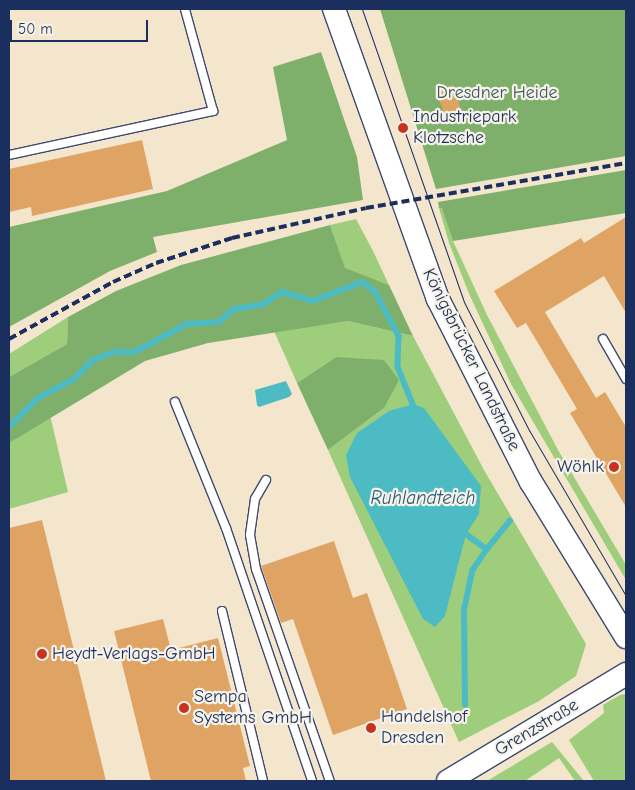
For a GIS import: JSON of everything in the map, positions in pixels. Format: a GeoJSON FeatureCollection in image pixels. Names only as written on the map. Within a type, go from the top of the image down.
{"type":"FeatureCollection","features":[{"type":"Feature","properties":{"kind":"main road","name":"Königsbrücker Landstraße"},"geometry":{"type":"LineString","coordinates":[[334,9],[438,299],[531,482],[626,638]]}},
{"type":"Feature","properties":{"kind":"main road","name":"Grenzstraße"},"geometry":{"type":"LineString","coordinates":[[448,781],[626,674]]}},
{"type":"Feature","properties":{"kind":"lane"},"geometry":{"type":"LineString","coordinates":[[9,155],[213,110],[185,9]]}},
{"type":"Feature","properties":{"kind":"lane"},"geometry":{"type":"LineString","coordinates":[[603,339],[626,379]]}},
{"type":"Feature","properties":{"kind":"lane"},"geometry":{"type":"LineString","coordinates":[[174,402],[226,528],[312,781]]}},
{"type":"Feature","properties":{"kind":"lane"},"geometry":{"type":"LineString","coordinates":[[266,480],[255,499],[250,535],[256,569],[330,781]]}},
{"type":"Feature","properties":{"kind":"lane"},"geometry":{"type":"LineString","coordinates":[[222,612],[263,781]]}},
{"type":"Feature","properties":{"kind":"green space","name":"Dresdner Heide"},"geometry":{"type":"Polygon","coordinates":[[[380,9],[626,9],[626,156],[436,189],[380,9]]]}},
{"type":"Feature","properties":{"kind":"green space"},"geometry":{"type":"Polygon","coordinates":[[[321,52],[357,157],[363,200],[153,237],[157,252],[110,271],[9,327],[9,227],[167,191],[287,140],[273,67],[321,52]]]}},
{"type":"Feature","properties":{"kind":"green space"},"geometry":{"type":"Polygon","coordinates":[[[626,170],[626,213],[453,241],[442,208],[439,208],[438,202],[626,170]]]}},
{"type":"Feature","properties":{"kind":"green space"},"geometry":{"type":"Polygon","coordinates":[[[442,207],[453,241],[487,315],[558,450],[626,565],[626,580],[511,384],[470,296],[449,243],[439,208],[442,207]]]}},
{"type":"Feature","properties":{"kind":"green space"},"geometry":{"type":"Polygon","coordinates":[[[356,219],[389,285],[345,269],[330,225],[356,219]]]}},
{"type":"Feature","properties":{"kind":"green space"},"geometry":{"type":"Polygon","coordinates":[[[330,225],[345,268],[389,285],[413,336],[348,321],[208,343],[145,361],[9,443],[9,377],[67,344],[68,317],[116,291],[181,265],[330,225]]]}},
{"type":"Feature","properties":{"kind":"green space"},"geometry":{"type":"Polygon","coordinates":[[[68,317],[67,344],[9,377],[9,354],[68,317]]]}},
{"type":"Feature","properties":{"kind":"green space"},"geometry":{"type":"Polygon","coordinates":[[[348,321],[413,336],[484,470],[586,644],[576,676],[539,701],[459,742],[328,450],[384,408],[336,357],[297,383],[274,331],[348,321]]]}},
{"type":"Feature","properties":{"kind":"green space"},"geometry":{"type":"Polygon","coordinates":[[[336,357],[384,360],[399,380],[384,408],[328,450],[297,383],[336,357]]]}},
{"type":"Feature","properties":{"kind":"green space"},"geometry":{"type":"Polygon","coordinates":[[[50,415],[68,492],[9,509],[9,443],[50,415]]]}},
{"type":"Feature","properties":{"kind":"green space"},"geometry":{"type":"Polygon","coordinates":[[[626,694],[626,781],[594,781],[569,740],[604,713],[603,705],[620,695],[626,694]]]}},
{"type":"Feature","properties":{"kind":"green space"},"geometry":{"type":"Polygon","coordinates":[[[552,742],[584,781],[575,781],[559,758],[525,781],[487,781],[552,742]]]}},
{"type":"Feature","properties":{"kind":"water"},"geometry":{"type":"Polygon","coordinates":[[[286,381],[292,394],[289,397],[259,407],[257,405],[255,390],[286,381]]]}},
{"type":"Feature","properties":{"kind":"water","name":"Ruhlandteich"},"geometry":{"type":"Polygon","coordinates":[[[413,404],[424,408],[481,486],[479,514],[466,534],[445,616],[435,627],[423,619],[350,477],[346,455],[357,433],[389,411],[413,404]]]}},
{"type":"Feature","properties":{"kind":"building"},"geometry":{"type":"Polygon","coordinates":[[[453,85],[461,110],[445,116],[436,90],[453,85]]]}},
{"type":"Feature","properties":{"kind":"building"},"geometry":{"type":"Polygon","coordinates":[[[142,140],[153,189],[32,216],[31,207],[9,212],[9,169],[142,140]]]}},
{"type":"Feature","properties":{"kind":"building"},"geometry":{"type":"Polygon","coordinates":[[[626,217],[626,313],[604,276],[545,312],[596,398],[605,392],[626,427],[626,507],[570,413],[577,409],[526,323],[517,328],[494,291],[581,238],[584,243],[626,217]]]}},
{"type":"Feature","properties":{"kind":"building","name":"Heydt-Verlags-GmbH"},"geometry":{"type":"Polygon","coordinates":[[[42,520],[106,781],[9,781],[9,528],[42,520]]]}},
{"type":"Feature","properties":{"kind":"building"},"geometry":{"type":"Polygon","coordinates":[[[334,541],[353,598],[367,593],[407,709],[333,735],[293,619],[281,623],[261,566],[334,541]]]}},
{"type":"Feature","properties":{"kind":"building","name":"Sempa Systems GmbH"},"geometry":{"type":"Polygon","coordinates":[[[163,619],[171,650],[218,638],[250,766],[243,768],[246,781],[151,781],[114,631],[163,619]]]}},
{"type":"Feature","properties":{"kind":"waterway"},"geometry":{"type":"LineString","coordinates":[[9,427],[38,398],[74,379],[93,360],[115,352],[135,352],[187,324],[219,322],[234,309],[264,304],[282,292],[313,301],[362,282],[375,291],[399,336],[398,367],[415,409]]}},
{"type":"Feature","properties":{"kind":"waterway"},"geometry":{"type":"LineString","coordinates":[[463,527],[466,534],[487,549],[510,521]]}},
{"type":"Feature","properties":{"kind":"waterway"},"geometry":{"type":"LineString","coordinates":[[465,705],[464,610],[472,571],[487,549]]}},
{"type":"Feature","properties":{"kind":"tram line"},"geometry":{"type":"LineString","coordinates":[[362,9],[464,302],[529,430],[626,596]]}},
{"type":"Feature","properties":{"kind":"railway"},"geometry":{"type":"LineString","coordinates":[[9,339],[113,282],[156,263],[232,238],[366,208],[626,163]]}},
{"type":"Feature","properties":{"kind":"place","name":"Industriepark Klotzsche"},"geometry":{"type":"Point","coordinates":[403,128]}},
{"type":"Feature","properties":{"kind":"place","name":"Wöhlk"},"geometry":{"type":"Point","coordinates":[614,467]}},
{"type":"Feature","properties":{"kind":"place","name":"Heydt-Verlags-GmbH"},"geometry":{"type":"Point","coordinates":[42,654]}},
{"type":"Feature","properties":{"kind":"place","name":"Sempa Systems GmbH"},"geometry":{"type":"Point","coordinates":[184,708]}},
{"type":"Feature","properties":{"kind":"place","name":"Handelshof Dresden"},"geometry":{"type":"Point","coordinates":[371,728]}}]}
